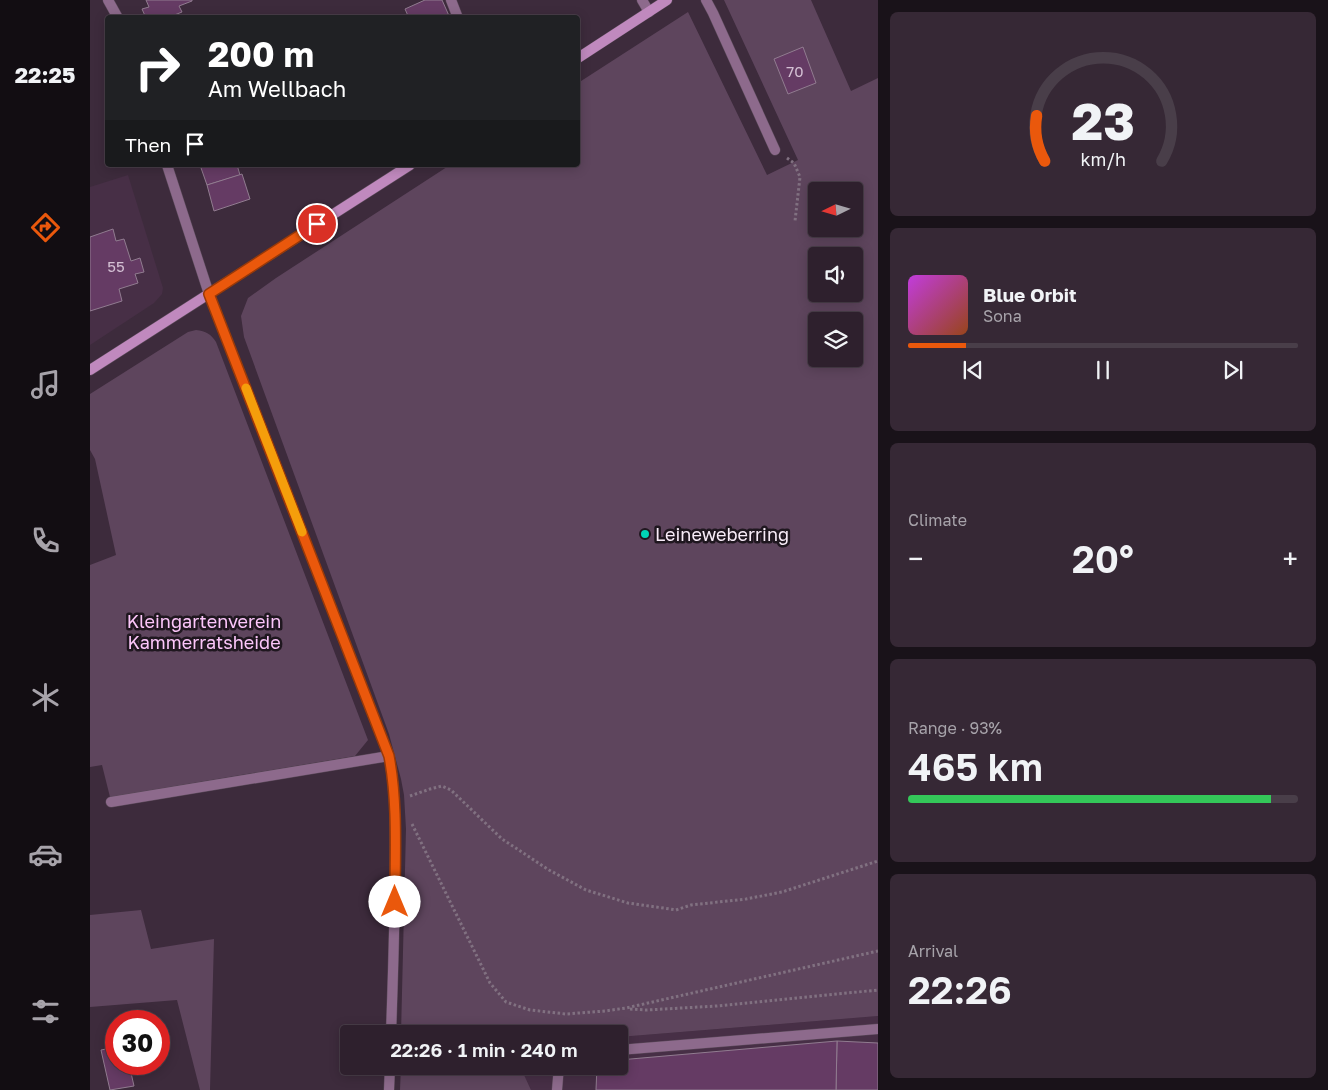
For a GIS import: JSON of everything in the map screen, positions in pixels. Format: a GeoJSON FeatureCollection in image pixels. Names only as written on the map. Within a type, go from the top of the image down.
{"type":"FeatureCollection","features":[{"type":"Feature","properties":{"kind":"main road"},"geometry":{"type":"LineString","coordinates":[[580,57],[667,0]]}},
{"type":"Feature","properties":{"kind":"main road"},"geometry":{"type":"LineString","coordinates":[[90,370],[407,167]]}},
{"type":"Feature","properties":{"kind":"street"},"geometry":{"type":"LineString","coordinates":[[108,0],[116,15]]}},
{"type":"Feature","properties":{"kind":"street"},"geometry":{"type":"LineString","coordinates":[[451,0],[457,15]]}},
{"type":"Feature","properties":{"kind":"street"},"geometry":{"type":"LineString","coordinates":[[642,0],[649,12]]}},
{"type":"Feature","properties":{"kind":"street"},"geometry":{"type":"LineString","coordinates":[[706,0],[775,150]]}},
{"type":"Feature","properties":{"kind":"street"},"geometry":{"type":"LineString","coordinates":[[168,167],[209,294],[389,756],[395,801],[395,902],[391,1025]]}},
{"type":"Feature","properties":{"kind":"street"},"geometry":{"type":"LineString","coordinates":[[112,802],[389,756]]}},
{"type":"Feature","properties":{"kind":"street"},"geometry":{"type":"LineString","coordinates":[[628,1049],[878,1029]]}},
{"type":"Feature","properties":{"kind":"street"},"geometry":{"type":"LineString","coordinates":[[389,1090],[390,1075]]}},
{"type":"Feature","properties":{"kind":"street"},"geometry":{"type":"LineString","coordinates":[[557,1090],[558,1075]]}},
{"type":"Feature","properties":{"kind":"path"},"geometry":{"type":"LineString","coordinates":[[775,150],[794,163],[800,177],[795,221]]}},
{"type":"Feature","properties":{"kind":"path"},"geometry":{"type":"LineString","coordinates":[[395,801],[442,786],[451,790],[502,839],[548,870],[586,890],[628,903],[676,910],[691,905],[746,899],[782,892],[878,861]]}},
{"type":"Feature","properties":{"kind":"path"},"geometry":{"type":"LineString","coordinates":[[411,823],[490,983],[506,1002],[530,1010],[566,1014],[605,1012],[878,951]]}},
{"type":"Feature","properties":{"kind":"path"},"geometry":{"type":"LineString","coordinates":[[626,1008],[647,1010],[707,1006],[878,990]]}},
{"type":"Feature","properties":{"kind":"shaded area"},"geometry":{"type":"Polygon","coordinates":[[[128,175],[163,288],[162,294],[154,303],[90,345],[90,187],[128,175]]]}},
{"type":"Feature","properties":{"kind":"shaded area"},"geometry":{"type":"Polygon","coordinates":[[[878,1016],[878,1090],[531,1090],[524,1075],[628,1075],[628,1036],[878,1016]]]}},
{"type":"Feature","properties":{"kind":"green space"},"geometry":{"type":"Polygon","coordinates":[[[724,0],[811,0],[851,91],[878,78],[878,1016],[628,1036],[628,1025],[401,1025],[406,829],[401,779],[389,734],[244,337],[241,316],[248,298],[447,167],[580,167],[580,82],[688,12],[767,175],[798,160],[724,0]]]}},
{"type":"Feature","properties":{"kind":"green space","name":"Kleingartenverein Kammerratsheide"},"geometry":{"type":"Polygon","coordinates":[[[196,330],[208,333],[216,342],[368,740],[355,756],[110,797],[102,765],[90,767],[90,565],[116,555],[95,459],[90,450],[90,394],[188,332],[196,330]]]}},
{"type":"Feature","properties":{"kind":"green space"},"geometry":{"type":"Polygon","coordinates":[[[141,910],[151,949],[214,939],[210,1090],[200,1090],[177,1000],[90,1007],[90,915],[141,910]]]}},
{"type":"Feature","properties":{"kind":"green space"},"geometry":{"type":"Polygon","coordinates":[[[401,1075],[524,1075],[531,1090],[400,1090],[401,1075]]]}},
{"type":"Feature","properties":{"kind":"building"},"geometry":{"type":"Polygon","coordinates":[[[146,0],[192,0],[179,6],[182,12],[174,15],[145,15],[142,9],[149,7],[146,0]]]}},
{"type":"Feature","properties":{"kind":"building"},"geometry":{"type":"Polygon","coordinates":[[[425,0],[442,0],[449,15],[408,15],[405,9],[425,0]]]}},
{"type":"Feature","properties":{"kind":"building"},"geometry":{"type":"Polygon","coordinates":[[[803,47],[816,83],[788,94],[774,59],[803,47]]]}},
{"type":"Feature","properties":{"kind":"building"},"geometry":{"type":"Polygon","coordinates":[[[201,167],[238,167],[240,175],[207,185],[201,167]]]}},
{"type":"Feature","properties":{"kind":"building"},"geometry":{"type":"Polygon","coordinates":[[[242,174],[250,199],[214,211],[207,185],[242,174]]]}},
{"type":"Feature","properties":{"kind":"building"},"geometry":{"type":"Polygon","coordinates":[[[113,229],[116,241],[124,239],[131,261],[140,258],[144,272],[135,274],[138,283],[119,289],[122,301],[90,311],[90,237],[113,229]]]}},
{"type":"Feature","properties":{"kind":"building"},"geometry":{"type":"Polygon","coordinates":[[[837,1041],[878,1043],[878,1090],[836,1090],[837,1041]]]}},
{"type":"Feature","properties":{"kind":"building"},"geometry":{"type":"Polygon","coordinates":[[[837,1041],[836,1090],[596,1090],[597,1075],[628,1075],[628,1059],[837,1041]]]}},
{"type":"Feature","properties":{"kind":"building"},"geometry":{"type":"Polygon","coordinates":[[[105,1049],[105,1068],[101,1050],[105,1049]]]}},
{"type":"Feature","properties":{"kind":"building"},"geometry":{"type":"Polygon","coordinates":[[[107,1075],[132,1075],[134,1086],[110,1090],[107,1075]]]}},
{"type":"Feature","properties":{"kind":"slow traffic"},"geometry":{"type":"LineString","coordinates":[[246,388],[302,532]]}},
{"type":"Feature","properties":{"kind":"place","name":"Leineweberring"},"geometry":{"type":"Point","coordinates":[645,534]}},
{"type":"Feature","properties":{"kind":"route"},"geometry":{"type":"LineString","coordinates":[[317,224],[209,294],[389,756],[395,801],[395,902]]}}]}
